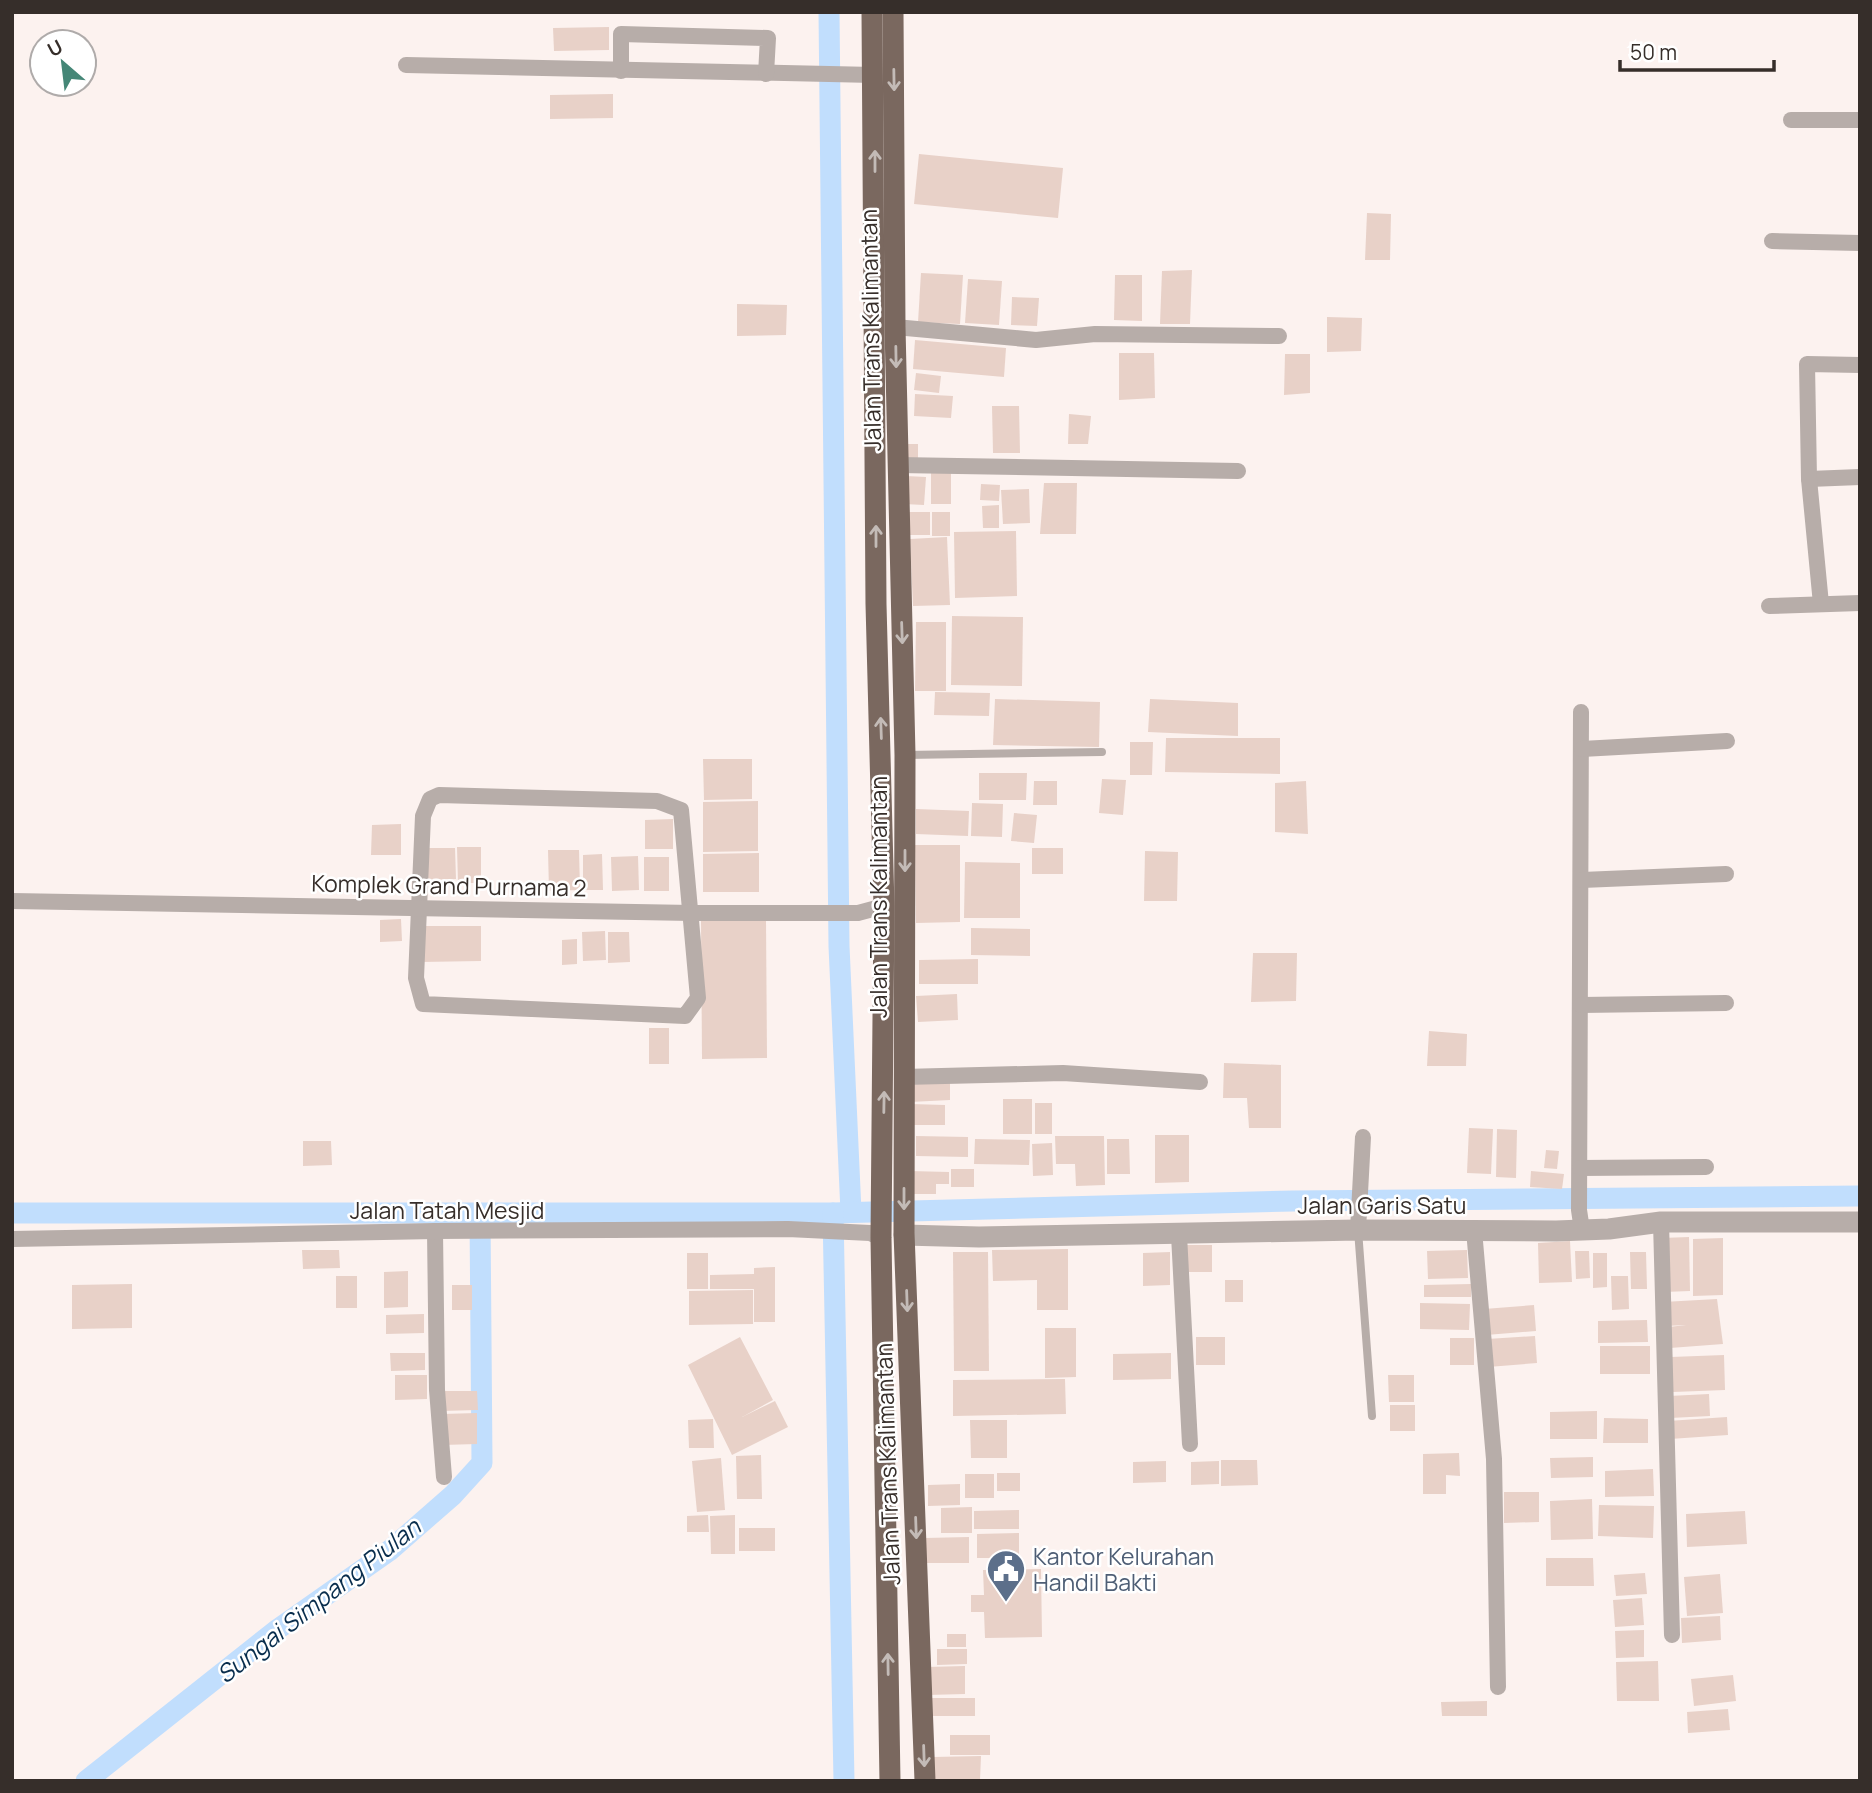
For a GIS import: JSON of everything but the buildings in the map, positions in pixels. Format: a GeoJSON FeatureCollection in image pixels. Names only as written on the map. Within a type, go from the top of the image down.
{"type":"FeatureCollection","features":[{"type":"Feature","properties":{"kind":"highway","name":"Jalan Trans Kalimantan"},"geometry":{"type":"LineString","coordinates":[[872,12],[876,604],[884,906],[881,1237],[890,1781]]}},
{"type":"Feature","properties":{"kind":"highway","name":"Jalan Trans Kalimantan"},"geometry":{"type":"LineString","coordinates":[[893,12],[895,327],[905,755],[904,1234],[925,1781]]}},
{"type":"Feature","properties":{"kind":"highway"},"geometry":{"type":"LineString","coordinates":[[876,604],[901,604]]}},
{"type":"Feature","properties":{"kind":"street"},"geometry":{"type":"LineString","coordinates":[[621,71],[621,34],[768,38],[766,74]]}},
{"type":"Feature","properties":{"kind":"street"},"geometry":{"type":"LineString","coordinates":[[406,65],[874,75]]}},
{"type":"Feature","properties":{"kind":"street"},"geometry":{"type":"LineString","coordinates":[[1791,120],[1860,120]]}},
{"type":"Feature","properties":{"kind":"street"},"geometry":{"type":"LineString","coordinates":[[1772,241],[1860,243]]}},
{"type":"Feature","properties":{"kind":"street"},"geometry":{"type":"LineString","coordinates":[[895,327],[1036,340],[1095,334],[1279,336]]}},
{"type":"Feature","properties":{"kind":"street"},"geometry":{"type":"LineString","coordinates":[[1821,604],[1809,479],[1807,365],[1860,365]]}},
{"type":"Feature","properties":{"kind":"street"},"geometry":{"type":"LineString","coordinates":[[898,465],[1238,471]]}},
{"type":"Feature","properties":{"kind":"street"},"geometry":{"type":"LineString","coordinates":[[1809,479],[1860,477]]}},
{"type":"Feature","properties":{"kind":"street"},"geometry":{"type":"LineString","coordinates":[[1769,606],[1860,603]]}},
{"type":"Feature","properties":{"kind":"street"},"geometry":{"type":"LineString","coordinates":[[1580,1220],[1583,880],[1581,712]]}},
{"type":"Feature","properties":{"kind":"street"},"geometry":{"type":"LineString","coordinates":[[1582,749],[1727,741]]}},
{"type":"Feature","properties":{"kind":"street"},"geometry":{"type":"LineString","coordinates":[[439,795],[657,801],[674,805],[681,810],[683,823],[698,998],[693,1009],[685,1016],[423,1004],[416,978],[417,907],[423,816],[430,799],[439,795]]}},
{"type":"Feature","properties":{"kind":"street"},"geometry":{"type":"LineString","coordinates":[[1583,880],[1726,874]]}},
{"type":"Feature","properties":{"kind":"street","name":"Komplek Grand Purnama 2"},"geometry":{"type":"LineString","coordinates":[[12,901],[692,913],[858,913],[884,906]]}},
{"type":"Feature","properties":{"kind":"street"},"geometry":{"type":"LineString","coordinates":[[1581,1005],[1726,1003]]}},
{"type":"Feature","properties":{"kind":"street"},"geometry":{"type":"LineString","coordinates":[[904,1077],[1063,1073],[1200,1082]]}},
{"type":"Feature","properties":{"kind":"street"},"geometry":{"type":"LineString","coordinates":[[1358,1221],[1363,1137]]}},
{"type":"Feature","properties":{"kind":"street"},"geometry":{"type":"LineString","coordinates":[[1580,1168],[1706,1167]]}},
{"type":"Feature","properties":{"kind":"street","name":"Jalan Garis Satu"},"geometry":{"type":"LineString","coordinates":[[904,1234],[1179,1235],[1358,1221],[1474,1230],[1580,1220],[1860,1222]]}},
{"type":"Feature","properties":{"kind":"street"},"geometry":{"type":"LineString","coordinates":[[1661,1222],[1672,1635]]}},
{"type":"Feature","properties":{"kind":"street","name":"Jalan Tatah Mesjid"},"geometry":{"type":"LineString","coordinates":[[12,1239],[435,1231],[488,1233],[800,1230],[870,1233],[881,1237]]}},
{"type":"Feature","properties":{"kind":"street"},"geometry":{"type":"LineString","coordinates":[[1474,1230],[1494,1459],[1498,1688]]}},
{"type":"Feature","properties":{"kind":"street"},"geometry":{"type":"LineString","coordinates":[[435,1231],[438,1390],[444,1477]]}},
{"type":"Feature","properties":{"kind":"street"},"geometry":{"type":"LineString","coordinates":[[1179,1235],[1190,1444]]}},
{"type":"Feature","properties":{"kind":"lane"},"geometry":{"type":"LineString","coordinates":[[905,755],[1102,752]]}},
{"type":"Feature","properties":{"kind":"lane"},"geometry":{"type":"LineString","coordinates":[[1358,1221],[1372,1416]]}},
{"type":"Feature","properties":{"kind":"waterway"},"geometry":{"type":"LineString","coordinates":[[829,12],[839,946],[851,1212]]}},
{"type":"Feature","properties":{"kind":"waterway"},"geometry":{"type":"LineString","coordinates":[[12,1213],[833,1213],[1293,1201],[1860,1196]]}},
{"type":"Feature","properties":{"kind":"waterway"},"geometry":{"type":"LineString","coordinates":[[833,1213],[844,1781]]}},
{"type":"Feature","properties":{"kind":"waterway","name":"Sungai Simpang Piulan"},"geometry":{"type":"LineString","coordinates":[[86,1781],[278,1629],[389,1551],[453,1495],[482,1463],[480,1215]]}},
{"type":"Feature","properties":{"kind":"place","name":"Kantor Kelurahan Handil Bakti"},"geometry":{"type":"Point","coordinates":[1006,1603]}}]}
